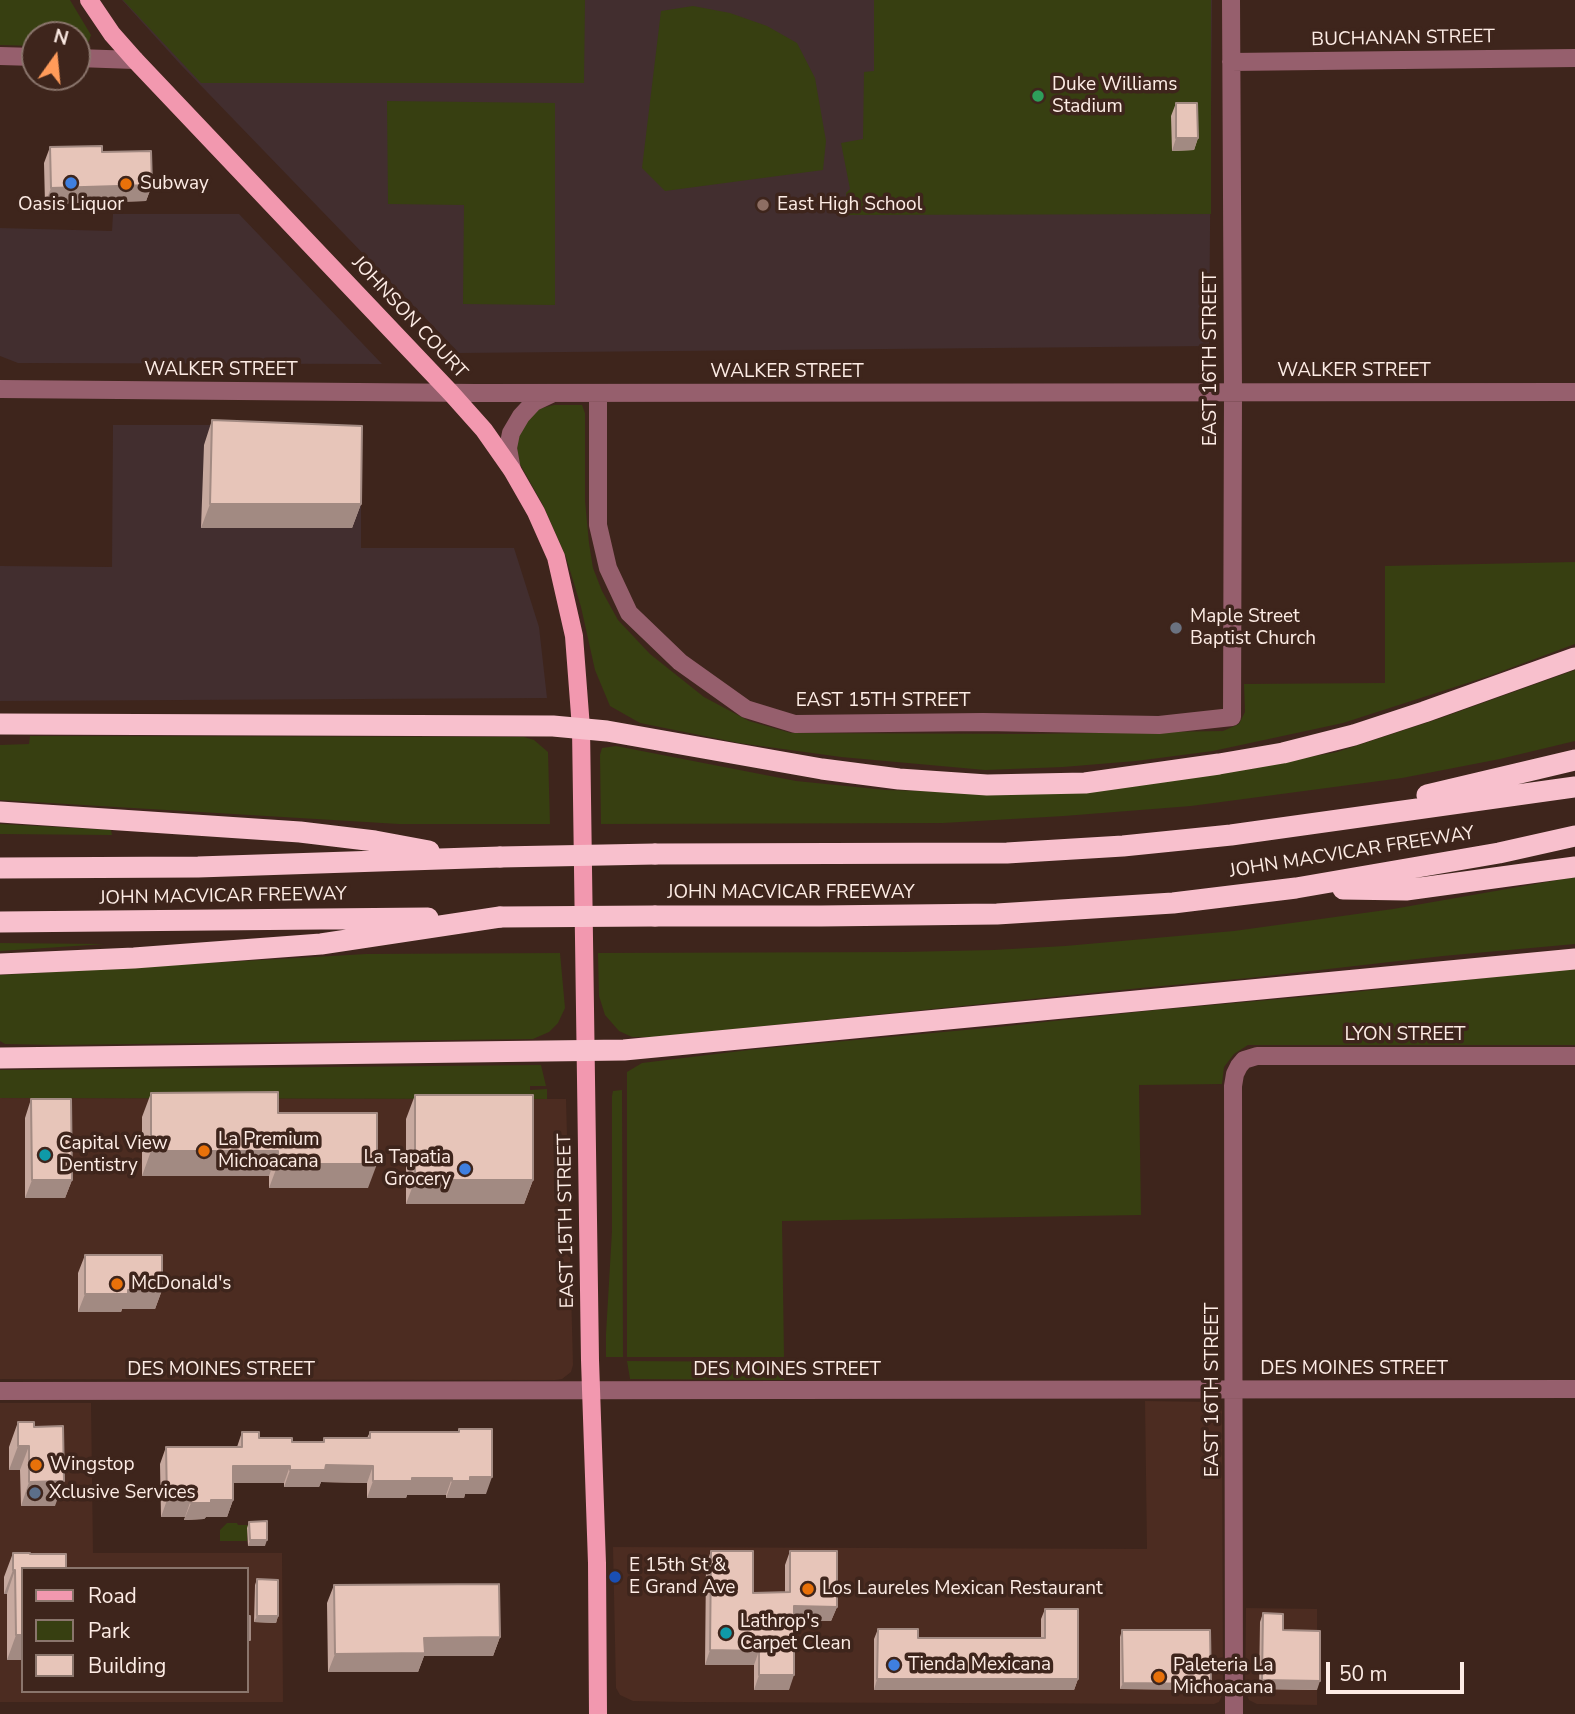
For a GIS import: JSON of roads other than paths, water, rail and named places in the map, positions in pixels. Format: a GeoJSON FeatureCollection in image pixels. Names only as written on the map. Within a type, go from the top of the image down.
{"type":"FeatureCollection","features":[{"type":"Feature","properties":{"kind":"highway"},"geometry":{"type":"LineString","coordinates":[[0,724],[525,725],[581,728],[822,769],[899,779],[988,785],[1085,783],[1283,753],[1354,735],[1575,659]]}},
{"type":"Feature","properties":{"kind":"highway"},"geometry":{"type":"LineString","coordinates":[[1287,827],[1575,760]]}},
{"type":"Feature","properties":{"kind":"highway","name":"JOHN MACVICAR FREEWAY"},"geometry":{"type":"LineString","coordinates":[[0,868],[198,867],[655,854],[1007,853],[1123,846],[1231,835],[1575,786]]}},
{"type":"Feature","properties":{"kind":"highway"},"geometry":{"type":"LineString","coordinates":[[0,812],[300,832],[375,841],[473,858]]}},
{"type":"Feature","properties":{"kind":"highway","name":"JOHN MACVICAR FREEWAY"},"geometry":{"type":"LineString","coordinates":[[0,922],[997,914],[1172,903],[1296,888],[1499,853],[1575,836]]}},
{"type":"Feature","properties":{"kind":"highway"},"geometry":{"type":"LineString","coordinates":[[1296,888],[1406,890],[1575,867]]}},
{"type":"Feature","properties":{"kind":"highway"},"geometry":{"type":"LineString","coordinates":[[0,964],[134,958],[321,944],[500,917]]}},
{"type":"Feature","properties":{"kind":"highway"},"geometry":{"type":"LineString","coordinates":[[0,1058],[586,1052],[682,1046],[1575,959]]}},
{"type":"Feature","properties":{"kind":"main road","name":"JOHNSON COURT"},"geometry":{"type":"LineString","coordinates":[[89,0],[135,60],[451,393],[484,430],[512,470],[536,512],[556,557],[573,636],[581,728]]}},
{"type":"Feature","properties":{"kind":"main road","name":"EAST 15TH STREET"},"geometry":{"type":"LineString","coordinates":[[581,728],[598,1714]]}},
{"type":"Feature","properties":{"kind":"street","name":"EAST 16TH STREET"},"geometry":{"type":"LineString","coordinates":[[1231,0],[1232,717]]}},
{"type":"Feature","properties":{"kind":"street"},"geometry":{"type":"LineString","coordinates":[[0,56],[21,57]]}},
{"type":"Feature","properties":{"kind":"street"},"geometry":{"type":"LineString","coordinates":[[91,58],[135,60]]}},
{"type":"Feature","properties":{"kind":"street","name":"BUCHANAN STREET"},"geometry":{"type":"LineString","coordinates":[[1231,62],[1575,58]]}},
{"type":"Feature","properties":{"kind":"street","name":"WALKER STREET"},"geometry":{"type":"LineString","coordinates":[[0,389],[451,393],[1575,392]]}},
{"type":"Feature","properties":{"kind":"street"},"geometry":{"type":"LineString","coordinates":[[512,470],[508,448],[511,433],[534,402],[553,393]]}},
{"type":"Feature","properties":{"kind":"street","name":"EAST 15TH STREET"},"geometry":{"type":"LineString","coordinates":[[598,393],[598,526],[612,579],[629,613],[680,662],[746,709],[795,724],[983,722],[1160,726],[1232,717]]}},
{"type":"Feature","properties":{"kind":"street","name":"LYON STREET"},"geometry":{"type":"LineString","coordinates":[[1239,1066],[1244,1060],[1257,1056],[1575,1056]]}},
{"type":"Feature","properties":{"kind":"street","name":"EAST 16TH STREET"},"geometry":{"type":"LineString","coordinates":[[1234,1714],[1233,1086],[1239,1066]]}},
{"type":"Feature","properties":{"kind":"street","name":"DES MOINES STREET"},"geometry":{"type":"LineString","coordinates":[[0,1391],[1575,1390]]}},
{"type":"Feature","properties":{"kind":"place","name":"Duke Williams Stadium"},"geometry":{"type":"Point","coordinates":[1038,96]}},
{"type":"Feature","properties":{"kind":"place","name":"Oasis Liquor"},"geometry":{"type":"Point","coordinates":[71,183]}},
{"type":"Feature","properties":{"kind":"place","name":"Subway"},"geometry":{"type":"Point","coordinates":[126,184]}},
{"type":"Feature","properties":{"kind":"place","name":"East High School"},"geometry":{"type":"Point","coordinates":[763,205]}},
{"type":"Feature","properties":{"kind":"place","name":"Maple Street Baptist Church"},"geometry":{"type":"Point","coordinates":[1176,628]}},
{"type":"Feature","properties":{"kind":"place","name":"La Premium Michoacana"},"geometry":{"type":"Point","coordinates":[204,1151]}},
{"type":"Feature","properties":{"kind":"place","name":"Capital View Dentistry"},"geometry":{"type":"Point","coordinates":[45,1155]}},
{"type":"Feature","properties":{"kind":"place","name":"La Tapatia Grocery"},"geometry":{"type":"Point","coordinates":[465,1169]}},
{"type":"Feature","properties":{"kind":"place","name":"McDonald's"},"geometry":{"type":"Point","coordinates":[117,1284]}},
{"type":"Feature","properties":{"kind":"place","name":"Wingstop"},"geometry":{"type":"Point","coordinates":[36,1465]}},
{"type":"Feature","properties":{"kind":"place","name":"Xclusive Services"},"geometry":{"type":"Point","coordinates":[35,1493]}},
{"type":"Feature","properties":{"kind":"place","name":"E 15th St & E Grand Ave"},"geometry":{"type":"Point","coordinates":[615,1577]}},
{"type":"Feature","properties":{"kind":"place","name":"Los Laureles Mexican Restaurant"},"geometry":{"type":"Point","coordinates":[808,1589]}},
{"type":"Feature","properties":{"kind":"place","name":"Lathrop's Carpet Clean"},"geometry":{"type":"Point","coordinates":[726,1633]}},
{"type":"Feature","properties":{"kind":"place","name":"Tienda Mexicana"},"geometry":{"type":"Point","coordinates":[894,1665]}},
{"type":"Feature","properties":{"kind":"place","name":"Paleteria La Michoacana"},"geometry":{"type":"Point","coordinates":[1159,1677]}}]}
